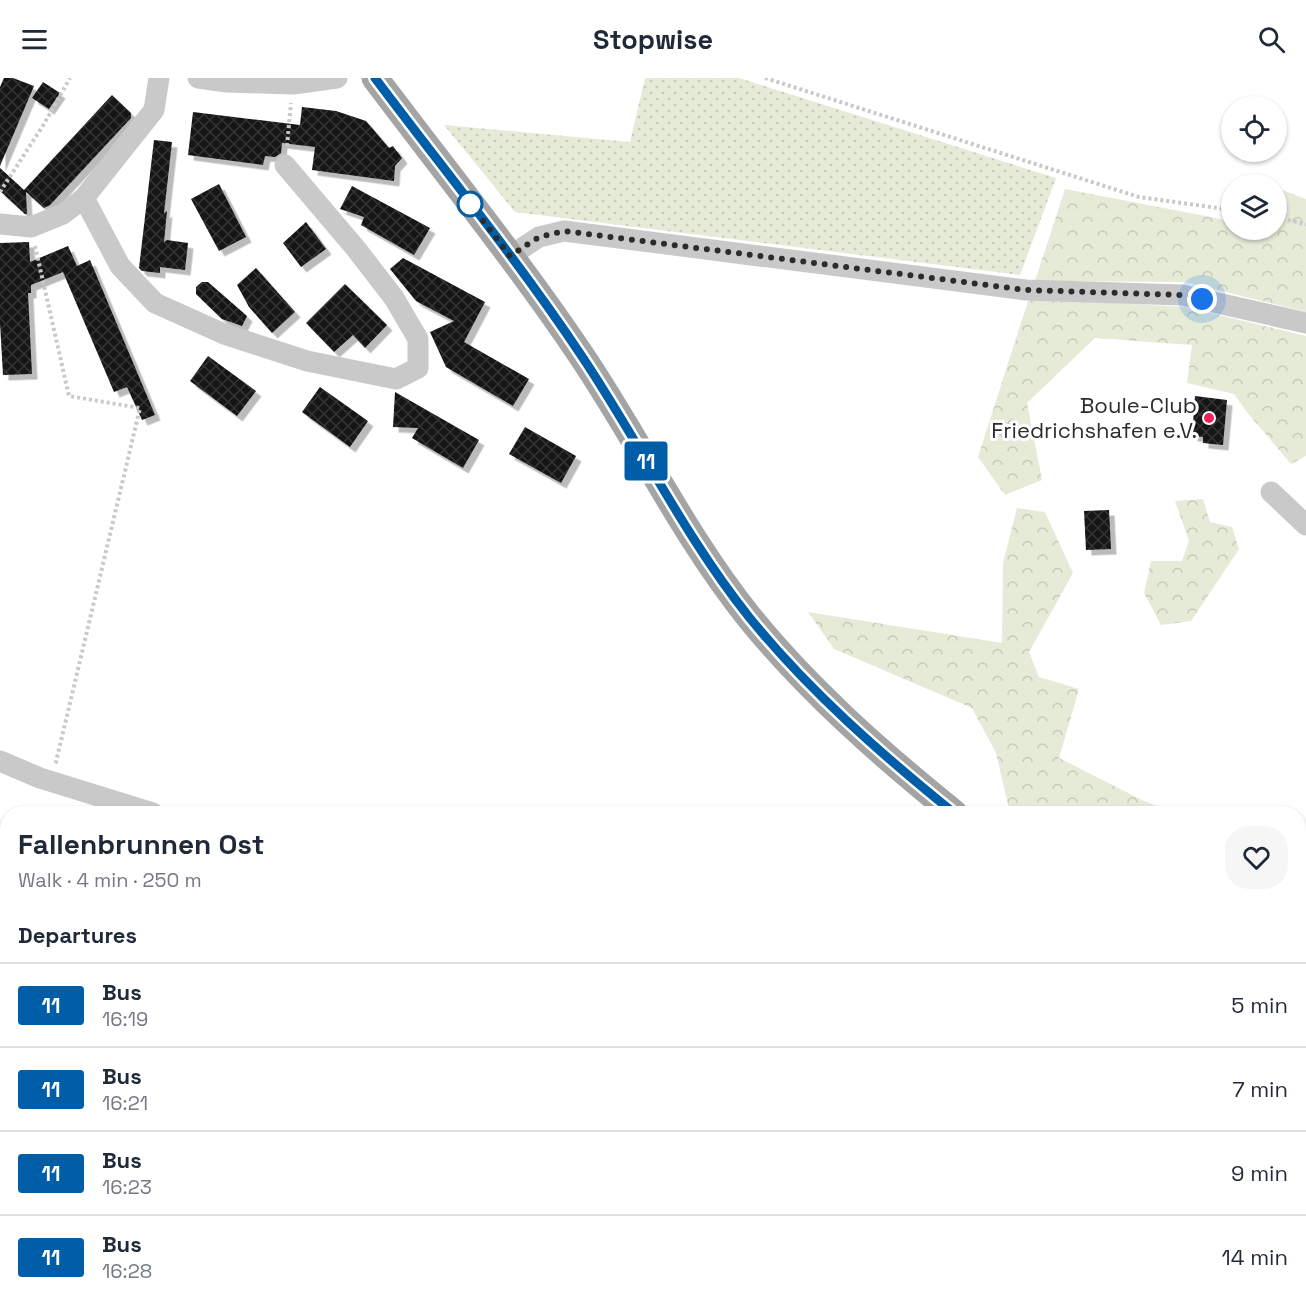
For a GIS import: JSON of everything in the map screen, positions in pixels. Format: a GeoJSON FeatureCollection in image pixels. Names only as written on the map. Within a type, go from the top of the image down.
{"type":"FeatureCollection","features":[{"type":"Feature","properties":{"kind":"main road"},"geometry":{"type":"LineString","coordinates":[[375,78],[510,256],[581,355],[707,560],[749,617],[793,667],[845,720],[959,806]]}},
{"type":"Feature","properties":{"kind":"street"},"geometry":{"type":"LineString","coordinates":[[0,225],[31,227],[63,214],[84,198],[154,110],[159,78]]}},
{"type":"Feature","properties":{"kind":"street"},"geometry":{"type":"LineString","coordinates":[[198,78],[227,82],[293,84],[337,78]]}},
{"type":"Feature","properties":{"kind":"street"},"geometry":{"type":"LineString","coordinates":[[84,198],[120,266],[155,303],[224,334],[307,361],[396,379],[418,368],[418,339],[394,298],[357,249],[285,165]]}},
{"type":"Feature","properties":{"kind":"street"},"geometry":{"type":"LineString","coordinates":[[510,256],[539,237],[564,231],[1026,290],[1182,295],[1306,322]]}},
{"type":"Feature","properties":{"kind":"street"},"geometry":{"type":"LineString","coordinates":[[1271,492],[1306,525]]}},
{"type":"Feature","properties":{"kind":"street"},"geometry":{"type":"LineString","coordinates":[[0,761],[40,778],[130,806]]}},
{"type":"Feature","properties":{"kind":"path"},"geometry":{"type":"LineString","coordinates":[[0,192],[44,124],[69,78]]}},
{"type":"Feature","properties":{"kind":"path"},"geometry":{"type":"LineString","coordinates":[[765,78],[1139,197],[1221,208]]}},
{"type":"Feature","properties":{"kind":"path"},"geometry":{"type":"LineString","coordinates":[[285,165],[293,84]]}},
{"type":"Feature","properties":{"kind":"path"},"geometry":{"type":"LineString","coordinates":[[1287,220],[1306,225]]}},
{"type":"Feature","properties":{"kind":"path"},"geometry":{"type":"LineString","coordinates":[[31,227],[69,396],[140,408],[56,762],[51,768]]}},
{"type":"Feature","properties":{"kind":"green space"},"geometry":{"type":"Polygon","coordinates":[[[645,78],[739,78],[1056,178],[1020,275],[515,212],[444,125],[630,142],[645,78]]]}},
{"type":"Feature","properties":{"kind":"green space"},"geometry":{"type":"Polygon","coordinates":[[[1065,189],[1221,219],[1221,240],[1287,240],[1287,192],[1306,199],[1306,312],[1185,282],[1035,281],[1065,189]]]}},
{"type":"Feature","properties":{"kind":"green space"},"geometry":{"type":"Polygon","coordinates":[[[1029,298],[1185,307],[1306,336],[1306,456],[1291,464],[1234,394],[1187,383],[1192,345],[1095,338],[1027,403],[1042,480],[1005,495],[978,457],[1029,298]]]}},
{"type":"Feature","properties":{"kind":"green space"},"geometry":{"type":"Polygon","coordinates":[[[1203,499],[1210,522],[1232,527],[1239,549],[1191,621],[1161,625],[1144,593],[1151,561],[1182,561],[1189,541],[1175,501],[1203,499]]]}},
{"type":"Feature","properties":{"kind":"green space"},"geometry":{"type":"Polygon","coordinates":[[[1017,508],[1045,512],[1073,573],[1029,652],[1039,677],[1079,689],[1059,758],[1157,806],[1008,806],[996,753],[972,708],[834,649],[808,612],[1002,643],[1003,563],[1017,508]]]}},
{"type":"Feature","properties":{"kind":"building"},"geometry":{"type":"Polygon","coordinates":[[[4,78],[13,78],[34,86],[0,166],[0,87],[4,78]]]}},
{"type":"Feature","properties":{"kind":"building"},"geometry":{"type":"Polygon","coordinates":[[[43,82],[60,93],[49,109],[32,98],[43,82]]]}},
{"type":"Feature","properties":{"kind":"building"},"geometry":{"type":"Polygon","coordinates":[[[112,95],[131,113],[131,118],[50,205],[44,208],[26,192],[27,214],[25,214],[0,191],[0,168],[24,190],[112,95]]]}},
{"type":"Feature","properties":{"kind":"building"},"geometry":{"type":"Polygon","coordinates":[[[302,107],[336,111],[366,121],[389,148],[393,146],[402,158],[395,166],[394,181],[312,170],[315,147],[282,143],[281,153],[275,157],[265,156],[263,165],[188,155],[193,112],[300,125],[302,107]]]}},
{"type":"Feature","properties":{"kind":"building"},"geometry":{"type":"Polygon","coordinates":[[[154,140],[172,142],[164,213],[167,211],[164,242],[167,240],[188,243],[185,270],[160,267],[160,273],[142,271],[139,268],[154,140]]]}},
{"type":"Feature","properties":{"kind":"building"},"geometry":{"type":"Polygon","coordinates":[[[219,184],[246,237],[219,251],[191,199],[219,184]]]}},
{"type":"Feature","properties":{"kind":"building"},"geometry":{"type":"Polygon","coordinates":[[[352,186],[430,228],[414,255],[361,225],[364,217],[340,209],[352,186]]]}},
{"type":"Feature","properties":{"kind":"building"},"geometry":{"type":"Polygon","coordinates":[[[306,222],[326,249],[301,267],[283,243],[306,222]]]}},
{"type":"Feature","properties":{"kind":"building"},"geometry":{"type":"Polygon","coordinates":[[[29,242],[30,262],[68,246],[77,266],[90,260],[155,415],[142,420],[127,387],[114,392],[63,272],[31,285],[31,293],[28,293],[32,374],[3,375],[0,323],[0,243],[29,242]]]}},
{"type":"Feature","properties":{"kind":"building"},"geometry":{"type":"Polygon","coordinates":[[[403,258],[485,302],[464,342],[529,379],[513,406],[446,367],[430,332],[454,321],[416,301],[390,269],[403,258]]]}},
{"type":"Feature","properties":{"kind":"building"},"geometry":{"type":"Polygon","coordinates":[[[256,268],[295,312],[272,333],[249,307],[237,285],[256,268]]]}},
{"type":"Feature","properties":{"kind":"building"},"geometry":{"type":"Polygon","coordinates":[[[202,282],[208,282],[247,316],[242,326],[222,319],[196,294],[196,287],[202,282]]]}},
{"type":"Feature","properties":{"kind":"building"},"geometry":{"type":"Polygon","coordinates":[[[345,284],[387,325],[365,348],[353,335],[334,352],[306,323],[345,284]]]}},
{"type":"Feature","properties":{"kind":"building"},"geometry":{"type":"Polygon","coordinates":[[[208,356],[256,391],[237,416],[190,381],[208,356]]]}},
{"type":"Feature","properties":{"kind":"building"},"geometry":{"type":"Polygon","coordinates":[[[320,387],[368,421],[350,447],[302,412],[320,387]]]}},
{"type":"Feature","properties":{"kind":"building"},"geometry":{"type":"Polygon","coordinates":[[[395,392],[479,440],[463,468],[412,438],[418,428],[393,427],[395,392]]]}},
{"type":"Feature","properties":{"kind":"building","name":"Boule-Club Friedrichshafen e.V."},"geometry":{"type":"Polygon","coordinates":[[[1195,396],[1227,400],[1223,445],[1203,443],[1203,437],[1192,436],[1195,396]]]}},
{"type":"Feature","properties":{"kind":"building"},"geometry":{"type":"Polygon","coordinates":[[[525,427],[576,456],[561,483],[509,454],[525,427]]]}},
{"type":"Feature","properties":{"kind":"building"},"geometry":{"type":"Polygon","coordinates":[[[1109,510],[1111,549],[1086,550],[1084,511],[1109,510]]]}},
{"type":"Feature","properties":{"kind":"bus line","name":"11"},"geometry":{"type":"LineString","coordinates":[[375,78],[510,256],[581,355],[707,560],[749,617],[793,667],[845,720],[946,806]]}},
{"type":"Feature","properties":{"kind":"place","name":"Boule-Club Friedrichshafen e.V."},"geometry":{"type":"Point","coordinates":[1209,418]}},
{"type":"Feature","properties":{"kind":"route"},"geometry":{"type":"LineString","coordinates":[[470,204],[510,256],[539,237],[564,231],[1026,290],[1182,295],[1202,299]]}}]}
